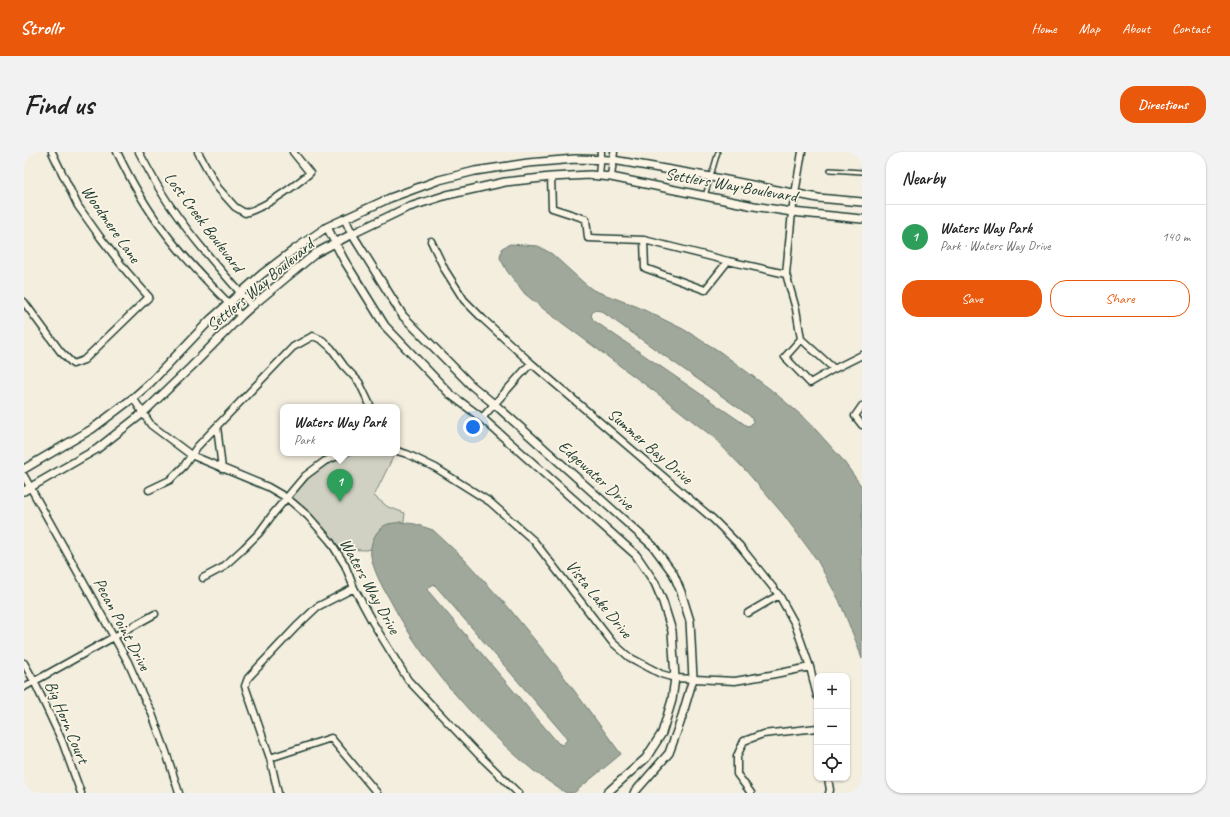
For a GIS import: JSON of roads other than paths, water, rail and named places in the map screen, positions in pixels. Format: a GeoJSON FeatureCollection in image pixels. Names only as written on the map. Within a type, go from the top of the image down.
{"type":"FeatureCollection","features":[{"type":"Feature","properties":{"kind":"street","name":"Woodmere Lane"},"geometry":{"type":"LineString","coordinates":[[24,302],[60,351],[73,364],[84,360],[149,297],[127,272],[78,206],[52,152]]}},
{"type":"Feature","properties":{"kind":"street","name":"Lost Creek Boulevard"},"geometry":{"type":"LineString","coordinates":[[117,152],[145,202],[164,231],[207,282],[241,316]]}},
{"type":"Feature","properties":{"kind":"street","name":"Lost Creek Boulevard"},"geometry":{"type":"LineString","coordinates":[[139,152],[171,208],[201,247],[252,306]]}},
{"type":"Feature","properties":{"kind":"street"},"geometry":{"type":"LineString","coordinates":[[198,152],[218,188],[235,208],[245,213],[292,188],[310,173],[293,152]]}},
{"type":"Feature","properties":{"kind":"street"},"geometry":{"type":"LineString","coordinates":[[611,177],[614,152]]}},
{"type":"Feature","properties":{"kind":"street"},"geometry":{"type":"LineString","coordinates":[[802,152],[792,212],[786,274],[796,309],[801,339],[832,367],[832,370]]}},
{"type":"Feature","properties":{"kind":"street","name":"Settlers Way Boulevard"},"geometry":{"type":"LineString","coordinates":[[24,469],[92,429],[133,398],[150,383],[211,319],[262,274],[295,249],[327,227],[390,198],[439,180],[475,171],[528,163],[601,156],[613,160],[711,176],[818,198],[862,202]]}},
{"type":"Feature","properties":{"kind":"street"},"geometry":{"type":"LineString","coordinates":[[599,176],[601,156]]}},
{"type":"Feature","properties":{"kind":"street","name":"Settlers Way Boulevard"},"geometry":{"type":"LineString","coordinates":[[27,489],[97,448],[143,413],[241,316],[316,253],[406,208],[446,195],[505,182],[551,177],[590,175],[611,177],[754,206],[792,212],[862,219]]}},
{"type":"Feature","properties":{"kind":"street"},"geometry":{"type":"LineString","coordinates":[[551,177],[552,208],[586,219],[588,238],[644,240],[786,274]]}},
{"type":"Feature","properties":{"kind":"street","name":"Edgewater Drive"},"geometry":{"type":"LineString","coordinates":[[345,219],[352,234],[403,316],[471,385],[653,546],[672,573],[681,592],[690,621],[693,679],[680,723],[668,753],[634,793]]}},
{"type":"Feature","properties":{"kind":"street","name":"Edgewater Drive"},"geometry":{"type":"LineString","coordinates":[[327,227],[344,260],[385,326],[450,394],[482,418],[636,555],[664,602],[672,631],[675,678],[672,700],[662,733],[646,758],[606,793]]}},
{"type":"Feature","properties":{"kind":"street"},"geometry":{"type":"LineString","coordinates":[[644,240],[644,268],[705,290],[728,261]]}},
{"type":"Feature","properties":{"kind":"street","name":"Summer Bay Drive"},"geometry":{"type":"LineString","coordinates":[[431,241],[445,270],[464,300],[483,319],[531,363],[713,519],[740,546],[779,595],[795,624],[810,667],[814,684]]}},
{"type":"Feature","properties":{"kind":"street"},"geometry":{"type":"LineString","coordinates":[[149,490],[170,480],[184,466],[190,455],[197,447],[284,356],[293,347],[313,336],[322,340],[331,348],[344,366],[359,382],[370,404]]}},
{"type":"Feature","properties":{"kind":"street"},"geometry":{"type":"LineString","coordinates":[[801,339],[785,357],[810,382],[862,355]]}},
{"type":"Feature","properties":{"kind":"street"},"geometry":{"type":"LineString","coordinates":[[482,418],[531,363]]}},
{"type":"Feature","properties":{"kind":"street","name":"Waters Way Drive"},"geometry":{"type":"LineString","coordinates":[[133,398],[151,425],[190,455],[268,488],[287,498],[308,516],[330,541],[345,565],[354,588],[373,623],[408,680],[477,753],[518,793]]}},
{"type":"Feature","properties":{"kind":"street"},"geometry":{"type":"LineString","coordinates":[[862,406],[855,416],[862,425]]}},
{"type":"Feature","properties":{"kind":"street"},"geometry":{"type":"LineString","coordinates":[[217,426],[222,469]]}},
{"type":"Feature","properties":{"kind":"street","name":"Vista Lake Drive"},"geometry":{"type":"LineString","coordinates":[[400,452],[408,454],[436,468],[490,502],[534,540],[612,642],[629,657],[661,674],[675,678],[735,681],[810,667]]}},
{"type":"Feature","properties":{"kind":"street"},"geometry":{"type":"LineString","coordinates":[[203,578],[222,568],[259,533],[305,476],[325,461],[338,456]]}},
{"type":"Feature","properties":{"kind":"street","name":"Pecan Point Drive"},"geometry":{"type":"LineString","coordinates":[[24,476],[27,489],[128,662],[151,711],[179,793]]}},
{"type":"Feature","properties":{"kind":"street"},"geometry":{"type":"LineString","coordinates":[[278,793],[270,758],[245,686],[248,678],[296,626],[317,607],[354,588]]}},
{"type":"Feature","properties":{"kind":"street"},"geometry":{"type":"LineString","coordinates":[[748,613],[779,595]]}},
{"type":"Feature","properties":{"kind":"street"},"geometry":{"type":"LineString","coordinates":[[24,687],[155,614]]}},
{"type":"Feature","properties":{"kind":"street","name":"Big Horn Court"},"geometry":{"type":"LineString","coordinates":[[24,663],[62,741],[81,793]]}},
{"type":"Feature","properties":{"kind":"street"},"geometry":{"type":"LineString","coordinates":[[751,793],[737,774],[737,756],[744,741],[763,734],[814,728]]}},
{"type":"Feature","properties":{"kind":"street"},"geometry":{"type":"LineString","coordinates":[[270,758],[331,738],[377,793]]}},
{"type":"Feature","properties":{"kind":"street"},"geometry":{"type":"LineString","coordinates":[[828,781],[829,793]]}},
{"type":"Feature","properties":{"kind":"lane"},"geometry":{"type":"LineString","coordinates":[[705,196],[718,152]]}},
{"type":"Feature","properties":{"kind":"lane"},"geometry":{"type":"LineString","coordinates":[[830,170],[862,172]]}},
{"type":"Feature","properties":{"kind":"place","name":"Waters Way Park"},"geometry":{"type":"Point","coordinates":[340,502]}}]}
